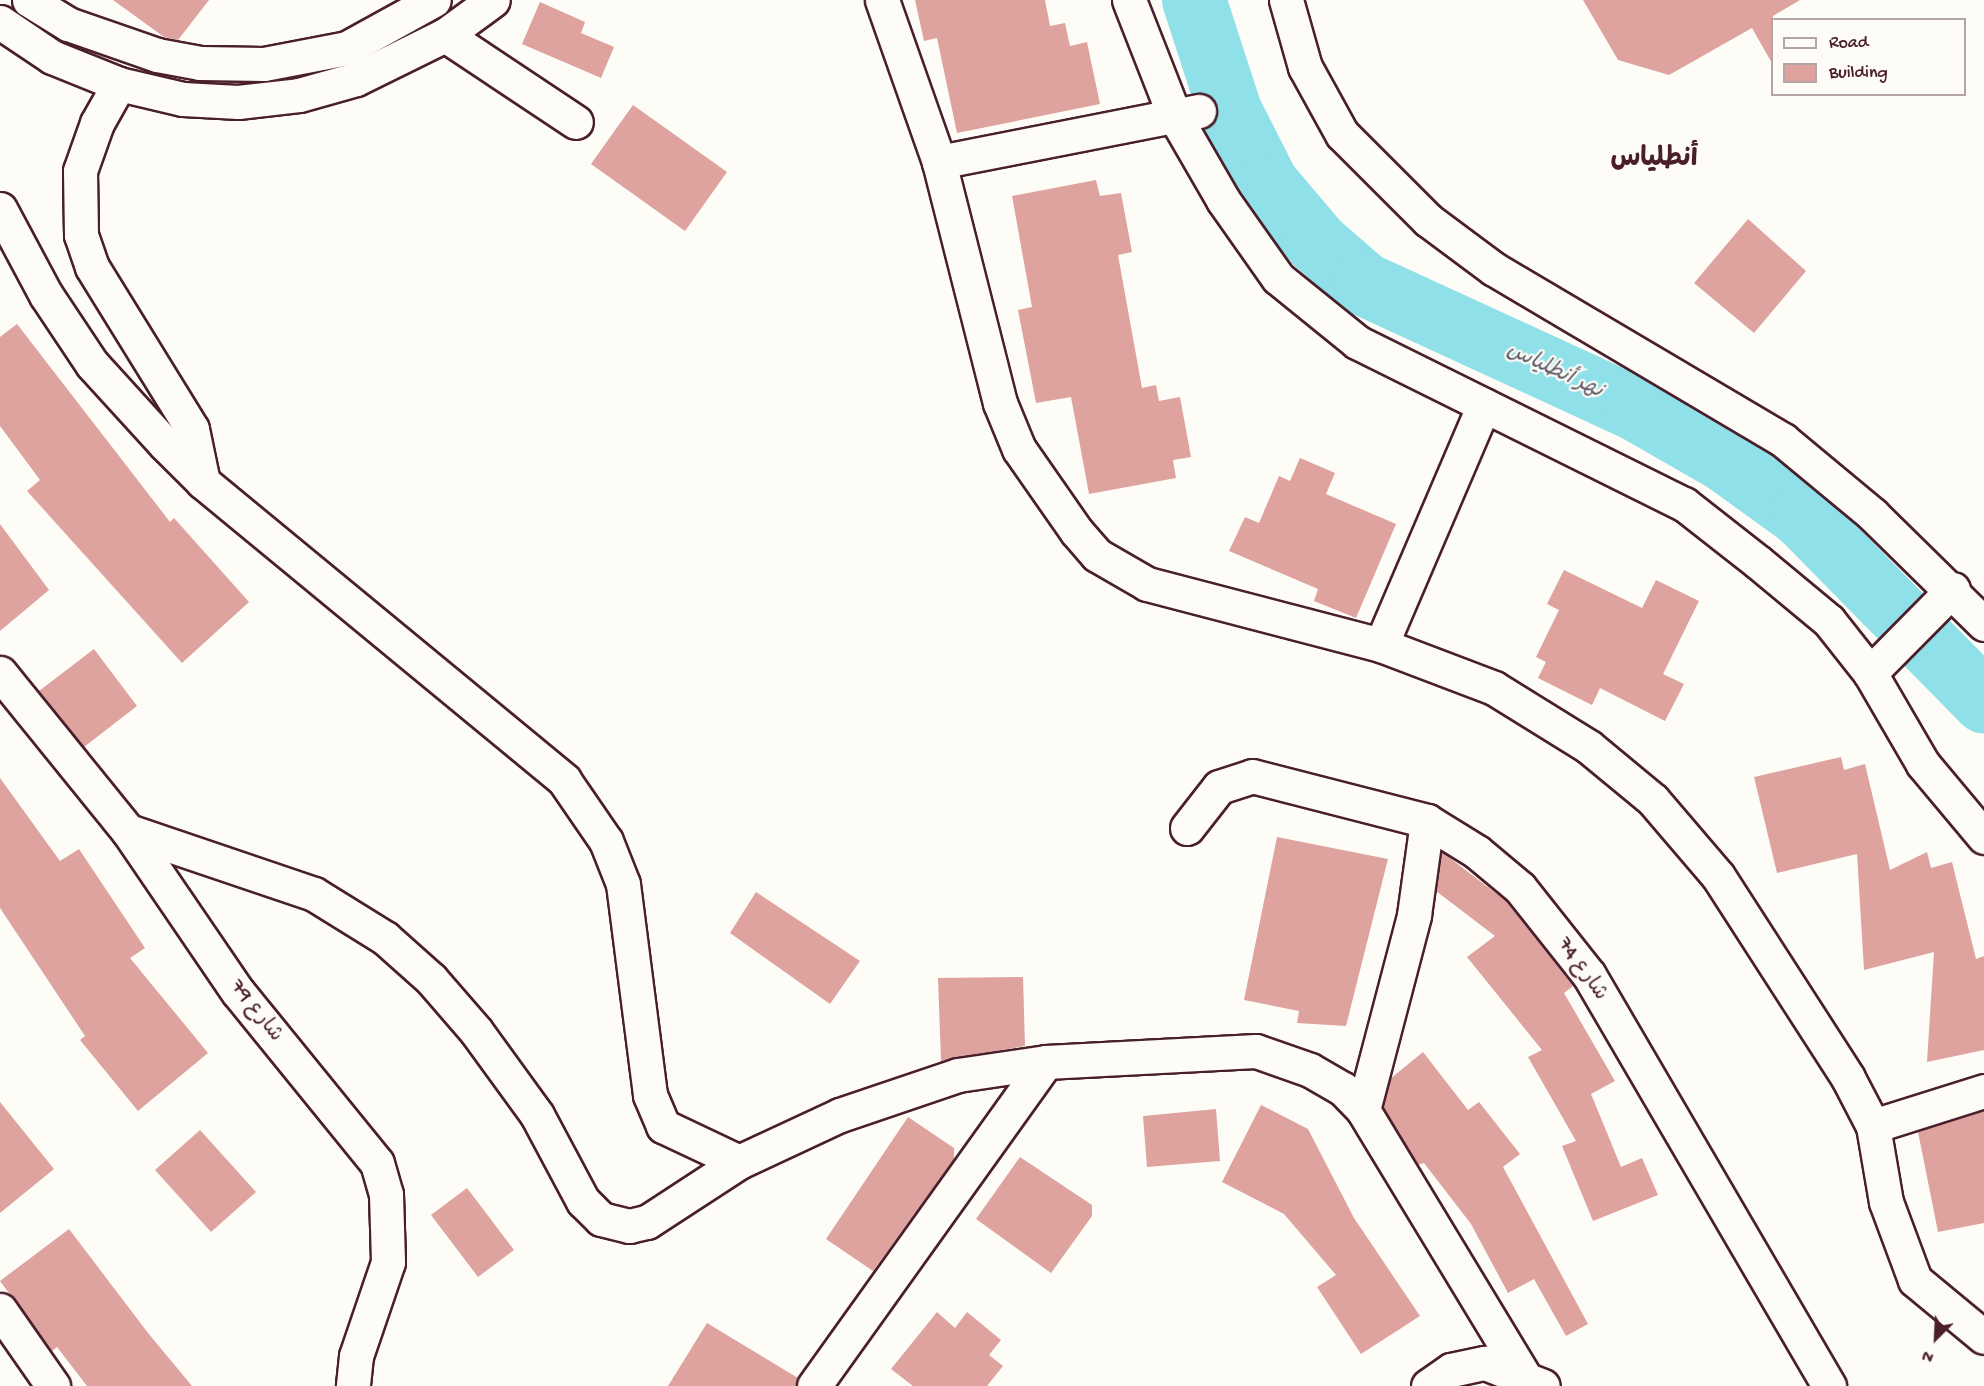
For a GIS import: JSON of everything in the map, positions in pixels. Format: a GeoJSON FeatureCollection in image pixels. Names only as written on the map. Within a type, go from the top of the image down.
{"type":"FeatureCollection","features":[{"type":"Feature","properties":{"kind":"main road"},"geometry":{"type":"LineString","coordinates":[[29,0],[68,24],[157,55],[200,63],[264,64],[347,48],[434,0]]}},
{"type":"Feature","properties":{"kind":"main road"},"geometry":{"type":"LineString","coordinates":[[0,22],[52,57],[119,84],[216,101],[299,95],[392,65],[445,35],[493,0]]}},
{"type":"Feature","properties":{"kind":"main road"},"geometry":{"type":"LineString","coordinates":[[882,0],[939,162],[1000,404],[1019,449],[1097,555],[1147,584],[1199,602],[1381,645],[1494,688],[1589,747],[1653,800],[1750,922],[1873,1126],[1889,1212],[1915,1280],[1984,1336]]}},
{"type":"Feature","properties":{"kind":"main road"},"geometry":{"type":"LineString","coordinates":[[1129,0],[1186,113],[1223,200],[1278,278],[1357,342],[1684,504],[1829,621],[1876,668],[1923,764],[1984,837]]}},
{"type":"Feature","properties":{"kind":"main road"},"geometry":{"type":"LineString","coordinates":[[1286,0],[1305,68],[1342,134],[1428,220],[1494,269],[1783,440],[1943,601],[1984,624]]}},
{"type":"Feature","properties":{"kind":"main road"},"geometry":{"type":"LineString","coordinates":[[445,35],[576,122]]}},
{"type":"Feature","properties":{"kind":"main road"},"geometry":{"type":"LineString","coordinates":[[119,84],[97,123],[80,171],[81,235],[92,267],[192,429],[203,482]]}},
{"type":"Feature","properties":{"kind":"main road"},"geometry":{"type":"LineString","coordinates":[[939,162],[1186,113]]}},
{"type":"Feature","properties":{"kind":"main road"},"geometry":{"type":"LineString","coordinates":[[0,209],[46,295],[92,364],[203,482],[564,780],[606,841],[623,884],[650,1095],[663,1126],[740,1162]]}},
{"type":"Feature","properties":{"kind":"main road"},"geometry":{"type":"LineString","coordinates":[[1381,645],[1484,405]]}},
{"type":"Feature","properties":{"kind":"main road"},"geometry":{"type":"LineString","coordinates":[[1876,668],[1943,601]]}},
{"type":"Feature","properties":{"kind":"main road","name":"شارع 79"},"geometry":{"type":"LineString","coordinates":[[0,673],[128,831],[238,992],[377,1163],[386,1194],[388,1262],[356,1356],[352,1386]]}},
{"type":"Feature","properties":{"kind":"main road","name":"شارع 74"},"geometry":{"type":"LineString","coordinates":[[1187,828],[1219,788],[1252,776],[1427,821],[1477,852],[1520,888],[1588,975],[1829,1386]]}},
{"type":"Feature","properties":{"kind":"main road"},"geometry":{"type":"LineString","coordinates":[[1363,1110],[1414,915],[1427,821]]}},
{"type":"Feature","properties":{"kind":"main road"},"geometry":{"type":"LineString","coordinates":[[128,831],[314,894],[385,938],[431,979],[476,1031],[537,1115],[583,1201],[601,1219],[629,1226],[647,1222],[740,1162],[904,1091],[958,1075],[1046,1062],[1256,1051],[1310,1070],[1343,1089],[1363,1110],[1533,1380]]}},
{"type":"Feature","properties":{"kind":"main road"},"geometry":{"type":"LineString","coordinates":[[814,1386],[1046,1062]]}},
{"type":"Feature","properties":{"kind":"main road"},"geometry":{"type":"LineString","coordinates":[[1873,1126],[1984,1092]]}},
{"type":"Feature","properties":{"kind":"main road"},"geometry":{"type":"LineString","coordinates":[[0,1310],[53,1386]]}},
{"type":"Feature","properties":{"kind":"main road"},"geometry":{"type":"LineString","coordinates":[[1444,1381],[1485,1364],[1533,1380]]}},
{"type":"Feature","properties":{"kind":"building"},"geometry":{"type":"Polygon","coordinates":[[[113,0],[209,0],[178,40],[164,37],[113,0]]]}},
{"type":"Feature","properties":{"kind":"building"},"geometry":{"type":"Polygon","coordinates":[[[915,0],[1045,0],[1050,26],[1065,23],[1070,46],[1087,42],[1100,104],[957,133],[937,38],[924,41],[915,0]]]}},
{"type":"Feature","properties":{"kind":"building"},"geometry":{"type":"Polygon","coordinates":[[[1583,0],[1800,0],[1771,18],[1771,61],[1752,28],[1669,75],[1618,60],[1583,0]]]}},
{"type":"Feature","properties":{"kind":"building"},"geometry":{"type":"Polygon","coordinates":[[[540,2],[585,22],[581,33],[614,47],[601,78],[522,44],[540,2]]]}},
{"type":"Feature","properties":{"kind":"building"},"geometry":{"type":"Polygon","coordinates":[[[633,105],[727,172],[685,231],[591,164],[633,105]]]}},
{"type":"Feature","properties":{"kind":"building"},"geometry":{"type":"Polygon","coordinates":[[[1096,180],[1100,196],[1121,193],[1132,252],[1118,255],[1142,388],[1156,385],[1159,401],[1180,397],[1191,457],[1173,460],[1176,478],[1089,494],[1071,397],[1036,403],[1018,310],[1032,307],[1012,196],[1096,180]]]}},
{"type":"Feature","properties":{"kind":"building"},"geometry":{"type":"Polygon","coordinates":[[[1748,219],[1806,271],[1754,333],[1694,283],[1748,219]]]}},
{"type":"Feature","properties":{"kind":"building"},"geometry":{"type":"Polygon","coordinates":[[[17,324],[170,522],[174,518],[249,602],[182,663],[27,491],[40,480],[0,426],[0,337],[17,324]]]}},
{"type":"Feature","properties":{"kind":"building"},"geometry":{"type":"Polygon","coordinates":[[[1300,458],[1335,473],[1326,494],[1396,524],[1356,618],[1314,601],[1318,589],[1229,551],[1245,517],[1259,523],[1279,476],[1290,481],[1300,458]]]}},
{"type":"Feature","properties":{"kind":"building"},"geometry":{"type":"Polygon","coordinates":[[[0,524],[49,590],[0,631],[0,524]]]}},
{"type":"Feature","properties":{"kind":"building"},"geometry":{"type":"Polygon","coordinates":[[[1564,570],[1642,608],[1656,580],[1699,601],[1663,674],[1684,684],[1665,721],[1600,688],[1592,705],[1538,678],[1546,662],[1536,657],[1559,610],[1547,604],[1564,570]]]}},
{"type":"Feature","properties":{"kind":"building"},"geometry":{"type":"Polygon","coordinates":[[[94,649],[137,706],[84,747],[39,691],[94,649]]]}},
{"type":"Feature","properties":{"kind":"building"},"geometry":{"type":"Polygon","coordinates":[[[1841,757],[1844,770],[1865,764],[1890,870],[1927,852],[1931,868],[1952,862],[1976,959],[1984,956],[1984,1050],[1927,1062],[1934,952],[1864,970],[1857,854],[1777,873],[1754,777],[1841,757]]]}},
{"type":"Feature","properties":{"kind":"building"},"geometry":{"type":"Polygon","coordinates":[[[0,778],[60,861],[79,849],[145,948],[130,958],[208,1053],[138,1111],[80,1040],[85,1036],[0,908],[0,778]]]}},
{"type":"Feature","properties":{"kind":"building"},"geometry":{"type":"Polygon","coordinates":[[[1277,837],[1388,859],[1346,1026],[1297,1023],[1299,1011],[1244,1000],[1277,837]]]}},
{"type":"Feature","properties":{"kind":"building"},"geometry":{"type":"Polygon","coordinates":[[[1442,852],[1506,901],[1573,986],[1564,993],[1615,1081],[1591,1094],[1621,1167],[1642,1158],[1658,1195],[1593,1221],[1562,1146],[1576,1141],[1528,1057],[1542,1050],[1467,957],[1495,936],[1436,891],[1442,852]]]}},
{"type":"Feature","properties":{"kind":"building"},"geometry":{"type":"Polygon","coordinates":[[[756,892],[860,961],[830,1004],[730,933],[756,892]]]}},
{"type":"Feature","properties":{"kind":"building"},"geometry":{"type":"Polygon","coordinates":[[[1023,977],[1025,1046],[941,1061],[938,978],[1023,977]]]}},
{"type":"Feature","properties":{"kind":"building"},"geometry":{"type":"Polygon","coordinates":[[[1423,1052],[1468,1110],[1479,1102],[1520,1154],[1503,1167],[1588,1324],[1566,1336],[1534,1279],[1508,1293],[1471,1224],[1424,1163],[1418,1165],[1383,1107],[1390,1079],[1423,1052]]]}},
{"type":"Feature","properties":{"kind":"building"},"geometry":{"type":"Polygon","coordinates":[[[0,1102],[54,1169],[0,1213],[0,1102]]]}},
{"type":"Feature","properties":{"kind":"building"},"geometry":{"type":"Polygon","coordinates":[[[1261,1105],[1308,1129],[1354,1218],[1420,1316],[1361,1354],[1317,1287],[1336,1275],[1284,1214],[1222,1182],[1261,1105]]]}},
{"type":"Feature","properties":{"kind":"building"},"geometry":{"type":"Polygon","coordinates":[[[1216,1109],[1220,1161],[1147,1167],[1143,1116],[1216,1109]]]}},
{"type":"Feature","properties":{"kind":"building"},"geometry":{"type":"Polygon","coordinates":[[[1984,1111],[1984,1223],[1938,1232],[1918,1132],[1984,1111]]]}},
{"type":"Feature","properties":{"kind":"building"},"geometry":{"type":"Polygon","coordinates":[[[908,1117],[954,1148],[954,1159],[873,1271],[826,1239],[908,1117]]]}},
{"type":"Feature","properties":{"kind":"building"},"geometry":{"type":"Polygon","coordinates":[[[200,1130],[256,1192],[211,1232],[155,1170],[200,1130]]]}},
{"type":"Feature","properties":{"kind":"building"},"geometry":{"type":"Polygon","coordinates":[[[1020,1157],[1092,1205],[1092,1216],[1051,1273],[976,1219],[1020,1157]]]}},
{"type":"Feature","properties":{"kind":"building"},"geometry":{"type":"Polygon","coordinates":[[[467,1188],[514,1250],[478,1277],[431,1215],[467,1188]]]}},
{"type":"Feature","properties":{"kind":"building"},"geometry":{"type":"Polygon","coordinates":[[[69,1229],[148,1333],[192,1386],[87,1386],[57,1347],[52,1351],[0,1281],[69,1229]]]}},
{"type":"Feature","properties":{"kind":"building"},"geometry":{"type":"Polygon","coordinates":[[[937,1312],[955,1328],[967,1312],[1001,1340],[989,1355],[1003,1366],[987,1386],[913,1386],[891,1369],[937,1312]]]}},
{"type":"Feature","properties":{"kind":"building"},"geometry":{"type":"Polygon","coordinates":[[[707,1323],[798,1378],[796,1386],[668,1386],[707,1323]]]}},
{"type":"Feature","properties":{"kind":"waterway","name":"نهر أنطلياس"},"geometry":{"type":"LineString","coordinates":[[1194,0],[1230,111],[1267,184],[1317,243],[1364,284],[1634,408],[1726,461],[1802,516],[1984,701]]}},
{"type":"Feature","properties":{"kind":"district","name":"أنطلياس"},"geometry":{"type":"Point","coordinates":[1654,161]}}]}
